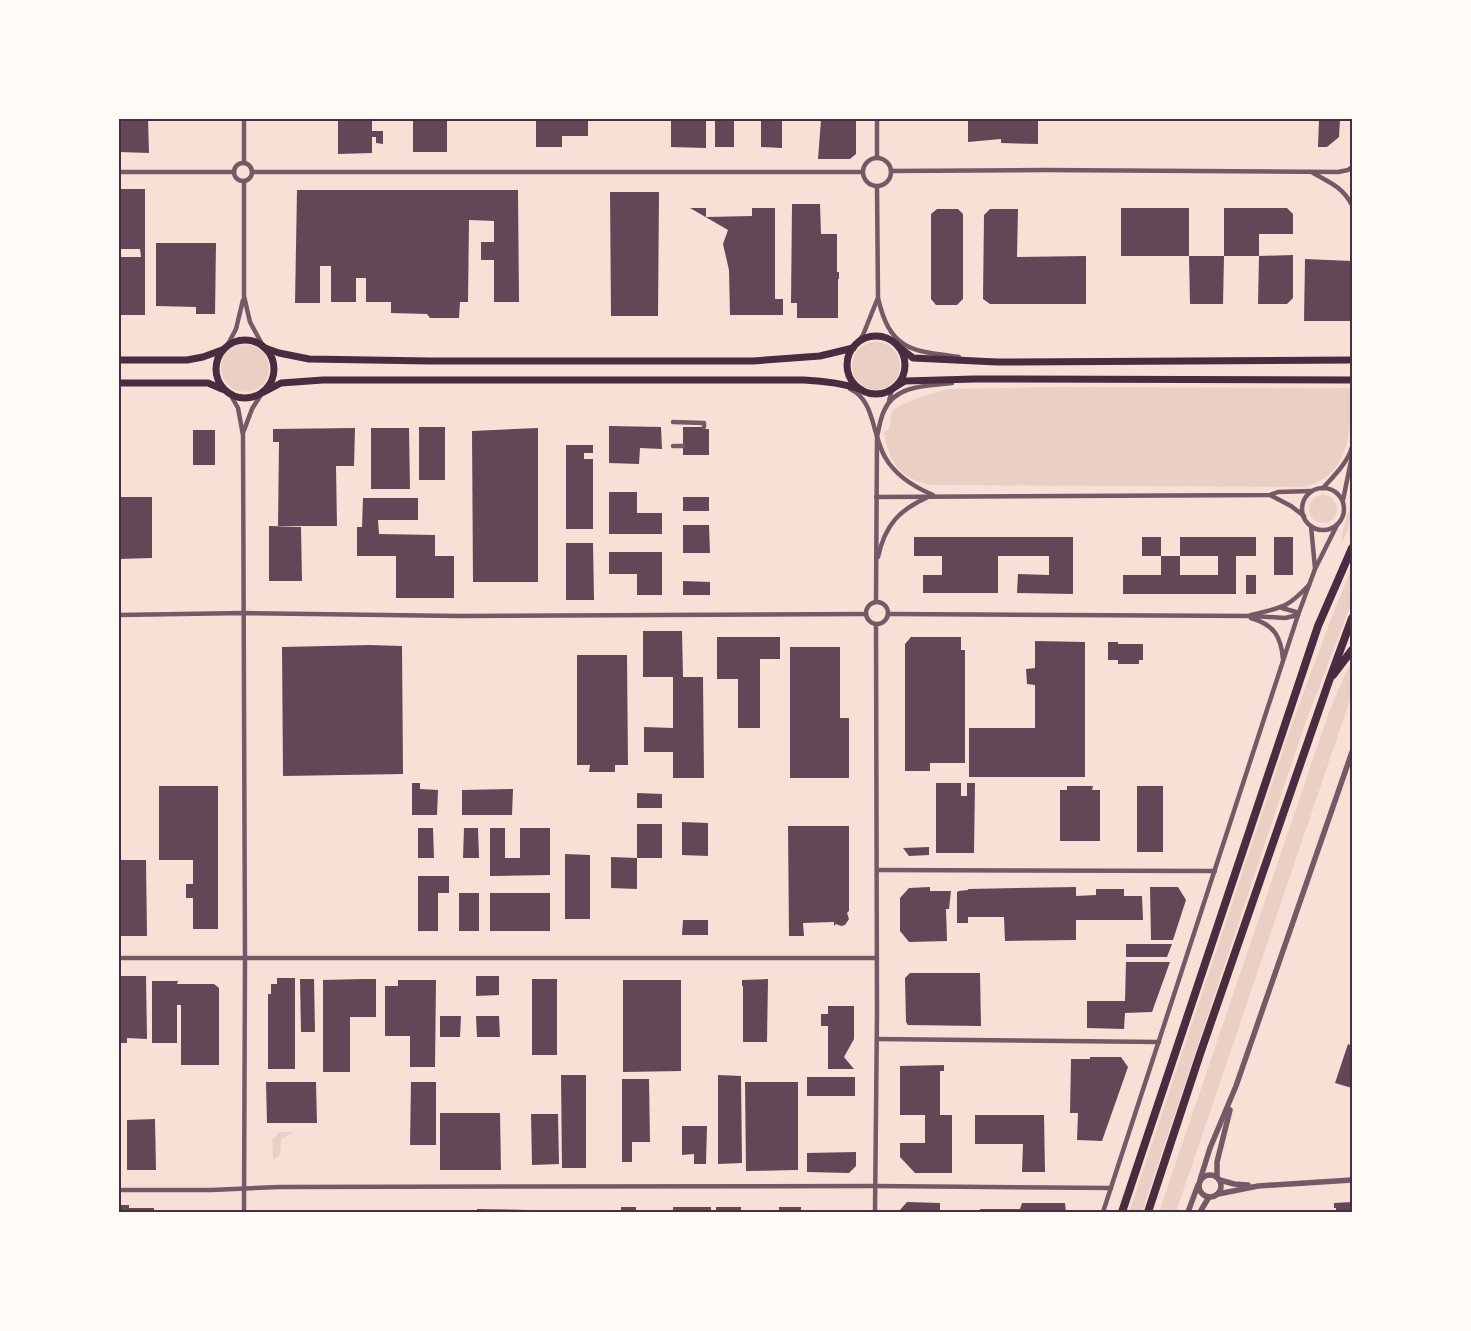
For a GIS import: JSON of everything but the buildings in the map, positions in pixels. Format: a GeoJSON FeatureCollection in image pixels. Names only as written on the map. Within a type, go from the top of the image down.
{"type":"FeatureCollection","features":[{"type":"Feature","properties":{"kind":"highway"},"geometry":{"type":"LineString","coordinates":[[1122,1212],[1318,626],[1352,539]]}},
{"type":"Feature","properties":{"kind":"highway"},"geometry":{"type":"LineString","coordinates":[[1318,626],[1352,548]]}},
{"type":"Feature","properties":{"kind":"highway"},"geometry":{"type":"LineString","coordinates":[[1148,1212],[1352,618]]}},
{"type":"Feature","properties":{"kind":"highway"},"geometry":{"type":"LineString","coordinates":[[1329,681],[1352,650]]}},
{"type":"Feature","properties":{"kind":"main road"},"geometry":{"type":"LineString","coordinates":[[119,360],[187,360],[203,357],[243,340],[257,342],[279,353],[310,359],[753,361],[825,356],[855,346],[866,338],[874,336],[884,337],[892,341],[913,358],[997,362],[1352,360]]}},
{"type":"Feature","properties":{"kind":"main road"},"geometry":{"type":"LineString","coordinates":[[855,346],[848,358],[848,370],[852,381],[861,390]]}},
{"type":"Feature","properties":{"kind":"main road"},"geometry":{"type":"LineString","coordinates":[[263,392],[272,380],[274,366],[271,356],[264,347]]}},
{"type":"Feature","properties":{"kind":"main road"},"geometry":{"type":"LineString","coordinates":[[894,389],[904,376],[906,366],[899,347]]}},
{"type":"Feature","properties":{"kind":"main road"},"geometry":{"type":"LineString","coordinates":[[225,348],[216,361],[215,370],[217,380],[227,392]]}},
{"type":"Feature","properties":{"kind":"main road"},"geometry":{"type":"LineString","coordinates":[[119,383],[208,383],[234,397],[247,398],[281,383],[323,380],[804,380],[839,384],[877,394],[894,389],[905,381],[974,379],[1352,380]]}},
{"type":"Feature","properties":{"kind":"street"},"geometry":{"type":"LineString","coordinates":[[244,119],[244,162]]}},
{"type":"Feature","properties":{"kind":"street"},"geometry":{"type":"LineString","coordinates":[[877,119],[877,158]]}},
{"type":"Feature","properties":{"kind":"street"},"geometry":{"type":"LineString","coordinates":[[877,158],[887,162],[891,171],[888,180],[884,184],[877,186],[867,182],[862,172],[866,162],[877,158]]}},
{"type":"Feature","properties":{"kind":"street"},"geometry":{"type":"LineString","coordinates":[[244,162],[250,166],[253,172]]}},
{"type":"Feature","properties":{"kind":"street"},"geometry":{"type":"LineString","coordinates":[[234,172],[236,166],[244,162]]}},
{"type":"Feature","properties":{"kind":"street"},"geometry":{"type":"LineString","coordinates":[[891,171],[1338,172],[1352,167]]}},
{"type":"Feature","properties":{"kind":"street"},"geometry":{"type":"LineString","coordinates":[[119,172],[234,172]]}},
{"type":"Feature","properties":{"kind":"street"},"geometry":{"type":"LineString","coordinates":[[234,172],[239,180],[244,181],[250,178],[253,172]]}},
{"type":"Feature","properties":{"kind":"street"},"geometry":{"type":"LineString","coordinates":[[253,172],[862,172]]}},
{"type":"Feature","properties":{"kind":"street"},"geometry":{"type":"LineString","coordinates":[[1312,172],[1341,189],[1352,205]]}},
{"type":"Feature","properties":{"kind":"street"},"geometry":{"type":"LineString","coordinates":[[244,181],[244,296],[250,322],[264,347]]}},
{"type":"Feature","properties":{"kind":"street"},"geometry":{"type":"LineString","coordinates":[[877,186],[878,298],[881,313],[892,341]]}},
{"type":"Feature","properties":{"kind":"street"},"geometry":{"type":"LineString","coordinates":[[225,348],[236,329],[244,296]]}},
{"type":"Feature","properties":{"kind":"street"},"geometry":{"type":"LineString","coordinates":[[855,346],[863,335],[878,298]]}},
{"type":"Feature","properties":{"kind":"street"},"geometry":{"type":"LineString","coordinates":[[890,332],[904,345],[916,351],[997,362]]}},
{"type":"Feature","properties":{"kind":"street"},"geometry":{"type":"LineString","coordinates":[[888,402],[906,390],[974,379]]}},
{"type":"Feature","properties":{"kind":"street"},"geometry":{"type":"LineString","coordinates":[[839,384],[858,393],[865,402]]}},
{"type":"Feature","properties":{"kind":"street"},"geometry":{"type":"LineString","coordinates":[[876,602],[877,437],[884,411],[894,389]]}},
{"type":"Feature","properties":{"kind":"street"},"geometry":{"type":"LineString","coordinates":[[861,390],[885,457],[898,475],[934,496]]}},
{"type":"Feature","properties":{"kind":"street"},"geometry":{"type":"LineString","coordinates":[[227,392],[238,408],[243,435],[242,613],[246,958],[244,1212]]}},
{"type":"Feature","properties":{"kind":"street"},"geometry":{"type":"LineString","coordinates":[[243,435],[252,410],[263,392]]}},
{"type":"Feature","properties":{"kind":"street"},"geometry":{"type":"LineString","coordinates":[[673,422],[704,423],[704,427]]}},
{"type":"Feature","properties":{"kind":"street"},"geometry":{"type":"LineString","coordinates":[[673,446],[682,446]]}},
{"type":"Feature","properties":{"kind":"street"},"geometry":{"type":"LineString","coordinates":[[1103,1212],[1298,615],[1312,582],[1315,569],[1337,525],[1342,520],[1344,511],[1343,500],[1352,461],[1352,446]]}},
{"type":"Feature","properties":{"kind":"street"},"geometry":{"type":"LineString","coordinates":[[1323,488],[1351,453]]}},
{"type":"Feature","properties":{"kind":"street"},"geometry":{"type":"LineString","coordinates":[[876,496],[1270,495],[1278,492],[1312,491],[1323,488],[1332,489],[1343,500]]}},
{"type":"Feature","properties":{"kind":"street"},"geometry":{"type":"LineString","coordinates":[[1304,516],[1302,507],[1304,500],[1312,491]]}},
{"type":"Feature","properties":{"kind":"street"},"geometry":{"type":"LineString","coordinates":[[1270,495],[1291,506],[1304,516],[1311,526],[1315,569]]}},
{"type":"Feature","properties":{"kind":"street"},"geometry":{"type":"LineString","coordinates":[[876,568],[882,540],[894,521],[906,508],[934,496]]}},
{"type":"Feature","properties":{"kind":"street"},"geometry":{"type":"LineString","coordinates":[[1311,526],[1325,530],[1337,525]]}},
{"type":"Feature","properties":{"kind":"street"},"geometry":{"type":"LineString","coordinates":[[1245,616],[1281,608],[1294,601],[1312,582]]}},
{"type":"Feature","properties":{"kind":"street"},"geometry":{"type":"LineString","coordinates":[[876,602],[868,606],[865,614],[868,621],[876,625]]}},
{"type":"Feature","properties":{"kind":"street"},"geometry":{"type":"LineString","coordinates":[[876,602],[886,607],[888,614],[885,620],[876,625]]}},
{"type":"Feature","properties":{"kind":"street"},"geometry":{"type":"LineString","coordinates":[[1281,608],[1296,612],[1298,615]]}},
{"type":"Feature","properties":{"kind":"street"},"geometry":{"type":"LineString","coordinates":[[119,615],[242,613],[459,616],[865,614]]}},
{"type":"Feature","properties":{"kind":"street"},"geometry":{"type":"LineString","coordinates":[[888,614],[1245,616],[1285,618],[1298,615]]}},
{"type":"Feature","properties":{"kind":"street"},"geometry":{"type":"LineString","coordinates":[[1245,616],[1264,622],[1276,633],[1281,642],[1283,663]]}},
{"type":"Feature","properties":{"kind":"street"},"geometry":{"type":"LineString","coordinates":[[875,1212],[877,1039],[876,625]]}},
{"type":"Feature","properties":{"kind":"street"},"geometry":{"type":"LineString","coordinates":[[1188,1212],[1200,1182],[1210,1148],[1233,1095],[1352,752]]}},
{"type":"Feature","properties":{"kind":"street"},"geometry":{"type":"LineString","coordinates":[[877,870],[1215,871]]}},
{"type":"Feature","properties":{"kind":"street"},"geometry":{"type":"LineString","coordinates":[[119,958],[877,958]]}},
{"type":"Feature","properties":{"kind":"street"},"geometry":{"type":"LineString","coordinates":[[877,1039],[1159,1042]]}},
{"type":"Feature","properties":{"kind":"street"},"geometry":{"type":"LineString","coordinates":[[1218,1194],[1221,1187],[1218,1178],[1217,1162],[1233,1095]]}},
{"type":"Feature","properties":{"kind":"street"},"geometry":{"type":"LineString","coordinates":[[1200,1182],[1210,1174],[1234,1184],[1258,1186]]}},
{"type":"Feature","properties":{"kind":"street"},"geometry":{"type":"LineString","coordinates":[[1200,1212],[1209,1197],[1218,1194],[1258,1186],[1352,1180]]}},
{"type":"Feature","properties":{"kind":"street"},"geometry":{"type":"LineString","coordinates":[[1200,1182],[1200,1191],[1209,1197]]}},
{"type":"Feature","properties":{"kind":"street"},"geometry":{"type":"LineString","coordinates":[[119,1190],[279,1187],[875,1186],[1111,1188]]}},
{"type":"Feature","properties":{"kind":"shaded area"},"geometry":{"type":"Polygon","coordinates":[[[876,342],[885,344],[893,349],[898,357],[900,366],[898,375],[893,383],[885,388],[876,390],[867,388],[859,383],[854,375],[852,366],[854,357],[859,349],[867,344],[876,342]]]}},
{"type":"Feature","properties":{"kind":"shaded area"},"geometry":{"type":"Polygon","coordinates":[[[245,344],[254,346],[262,351],[267,359],[269,368],[267,377],[262,385],[254,390],[245,392],[236,390],[228,385],[223,377],[221,368],[223,359],[228,351],[236,346],[245,344]]]}},
{"type":"Feature","properties":{"kind":"shaded area"},"geometry":{"type":"Polygon","coordinates":[[[1054,387],[1352,388],[1349,435],[1339,463],[1330,474],[1318,482],[1302,487],[930,485],[910,478],[903,473],[897,467],[889,452],[884,432],[889,429],[892,411],[920,397],[948,389],[1054,387]]]}},
{"type":"Feature","properties":{"kind":"shaded area"},"geometry":{"type":"Polygon","coordinates":[[[1323,495],[1333,499],[1337,509],[1333,519],[1323,523],[1313,519],[1309,509],[1313,499],[1323,495]]]}},
{"type":"Feature","properties":{"kind":"shaded area"},"geometry":{"type":"Polygon","coordinates":[[[1352,498],[1352,519],[1341,545],[1343,530],[1352,498]]]}},
{"type":"Feature","properties":{"kind":"shaded area"},"geometry":{"type":"Polygon","coordinates":[[[1352,567],[1352,602],[1305,724],[1142,1212],[1129,1212],[1290,729],[1352,567]]]}},
{"type":"Feature","properties":{"kind":"shaded area"},"geometry":{"type":"Polygon","coordinates":[[[1352,663],[1352,694],[1176,1212],[1159,1212],[1329,712],[1346,672],[1352,663]]]}},
{"type":"Feature","properties":{"kind":"shaded area"},"geometry":{"type":"Polygon","coordinates":[[[279,1132],[294,1132],[281,1139],[280,1155],[273,1160],[272,1140],[279,1132]]]}}]}
